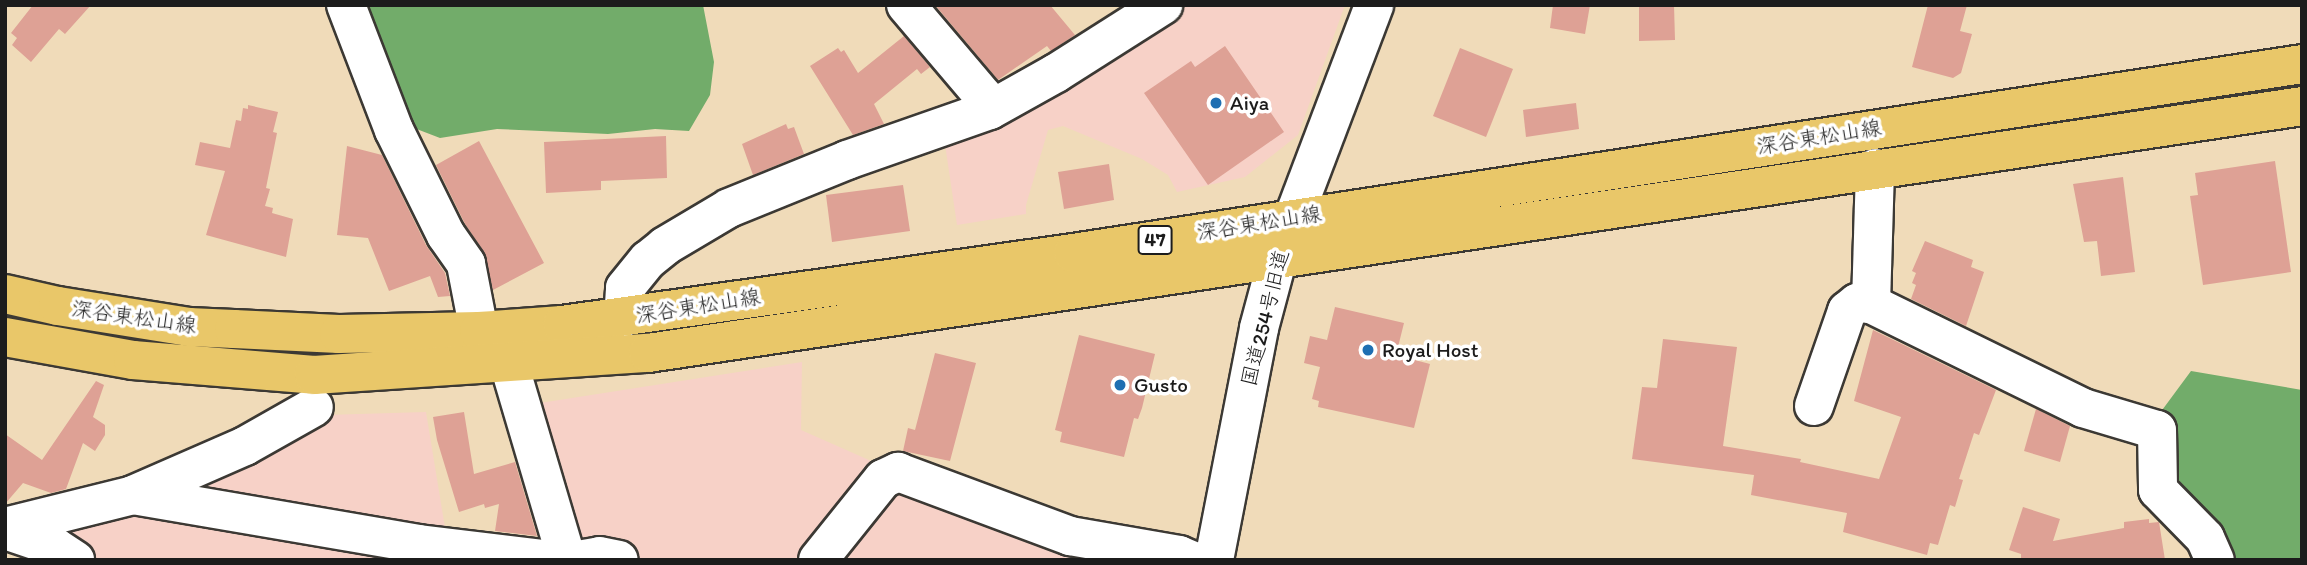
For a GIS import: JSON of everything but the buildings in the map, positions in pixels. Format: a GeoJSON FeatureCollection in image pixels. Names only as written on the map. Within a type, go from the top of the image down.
{"type":"FeatureCollection","features":[{"type":"Feature","properties":{"kind":"main road","name":"深谷東松山線"},"geometry":{"type":"LineString","coordinates":[[5,294],[58,306],[189,327],[339,334],[479,331],[623,318],[2302,64]]}},
{"type":"Feature","properties":{"kind":"main road","name":"深谷東松山線"},"geometry":{"type":"LineString","coordinates":[[5,337],[133,360],[314,375],[648,353],[2302,106]]}},
{"type":"Feature","properties":{"kind":"street"},"geometry":{"type":"LineString","coordinates":[[346,5],[394,130],[446,235],[466,264],[479,331]]}},
{"type":"Feature","properties":{"kind":"street"},"geometry":{"type":"LineString","coordinates":[[906,5],[984,97],[990,110]]}},
{"type":"Feature","properties":{"kind":"street"},"geometry":{"type":"LineString","coordinates":[[623,318],[625,288],[648,260],[665,246],[729,208],[847,160],[990,110],[1065,68],[1163,5]]}},
{"type":"Feature","properties":{"kind":"street","name":"国道254号旧道"},"geometry":{"type":"LineString","coordinates":[[1214,560],[1259,328],[1277,261],[1374,5]]}},
{"type":"Feature","properties":{"kind":"street"},"geometry":{"type":"LineString","coordinates":[[1871,304],[1875,168]]}},
{"type":"Feature","properties":{"kind":"street"},"geometry":{"type":"LineString","coordinates":[[1814,406],[1847,311],[1857,303],[1871,304],[2082,408],[2157,430],[2158,490],[2204,538],[2215,560]]}},
{"type":"Feature","properties":{"kind":"street"},"geometry":{"type":"LineString","coordinates":[[509,364],[568,560]]}},
{"type":"Feature","properties":{"kind":"street"},"geometry":{"type":"LineString","coordinates":[[5,529],[133,495],[245,446],[314,407]]}},
{"type":"Feature","properties":{"kind":"street"},"geometry":{"type":"LineString","coordinates":[[818,560],[883,479],[898,472],[1070,536],[1179,555],[1191,560]]}},
{"type":"Feature","properties":{"kind":"street"},"geometry":{"type":"LineString","coordinates":[[133,495],[419,544],[552,560]]}},
{"type":"Feature","properties":{"kind":"street"},"geometry":{"type":"LineString","coordinates":[[5,529],[55,547],[75,560]]}},
{"type":"Feature","properties":{"kind":"street"},"geometry":{"type":"LineString","coordinates":[[578,560],[600,556],[619,560]]}},
{"type":"Feature","properties":{"kind":"shaded area"},"geometry":{"type":"Polygon","coordinates":[[[1173,5],[1345,5],[1298,135],[1245,177],[1177,192],[1168,175],[1142,159],[1063,126],[1048,130],[1026,205],[1026,214],[957,225],[943,131],[1173,5]]]}},
{"type":"Feature","properties":{"kind":"shaded area"},"geometry":{"type":"Polygon","coordinates":[[[802,362],[801,430],[878,464],[1135,560],[87,560],[39,530],[325,415],[426,412],[447,540],[581,551],[540,403],[802,362]]]}},
{"type":"Feature","properties":{"kind":"green space"},"geometry":{"type":"Polygon","coordinates":[[[359,5],[703,5],[714,62],[710,95],[689,131],[655,129],[608,134],[497,129],[440,138],[414,128],[359,5]]]}},
{"type":"Feature","properties":{"kind":"green space"},"geometry":{"type":"Polygon","coordinates":[[[2191,371],[2302,390],[2302,560],[2212,560],[2179,480],[2140,440],[2191,371]]]}},
{"type":"Feature","properties":{"kind":"place","name":"Aiya"},"geometry":{"type":"Point","coordinates":[1216,103]}},
{"type":"Feature","properties":{"kind":"place","name":"Royal Host"},"geometry":{"type":"Point","coordinates":[1368,350]}},
{"type":"Feature","properties":{"kind":"place","name":"Gusto"},"geometry":{"type":"Point","coordinates":[1120,385]}}]}
